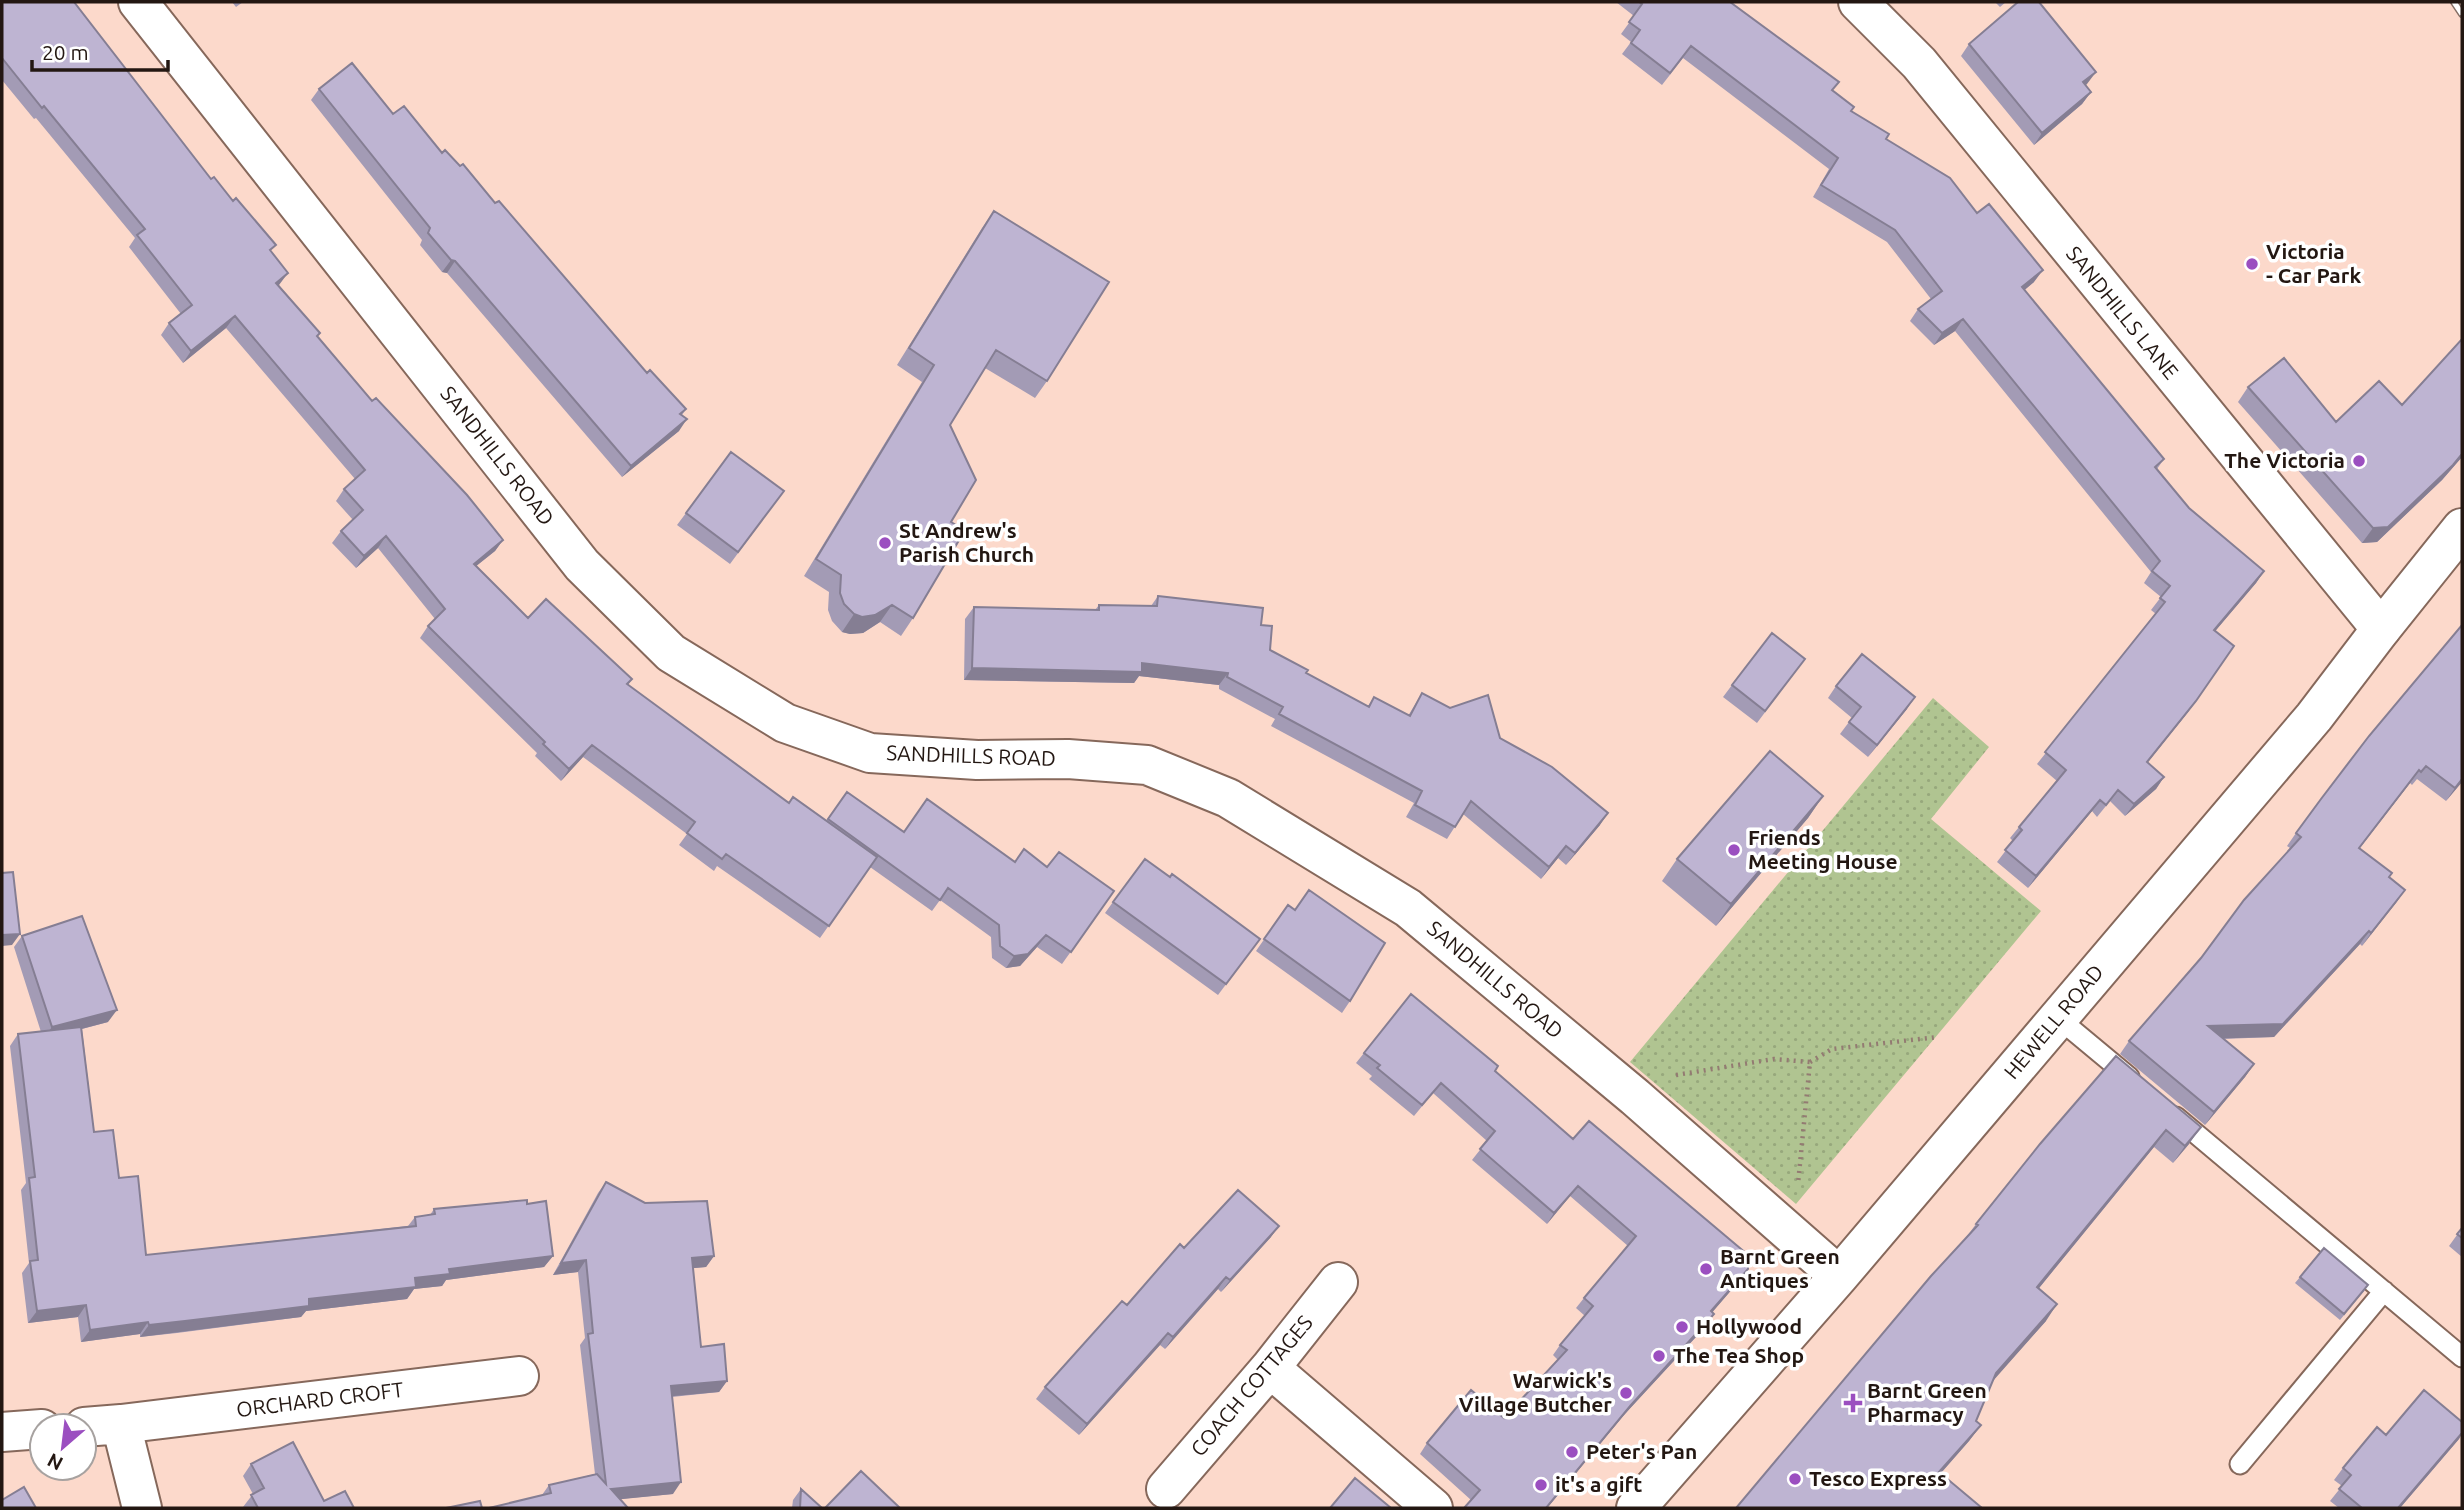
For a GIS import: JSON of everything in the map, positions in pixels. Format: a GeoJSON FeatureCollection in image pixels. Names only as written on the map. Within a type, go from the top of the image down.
{"type":"FeatureCollection","features":[{"type":"Feature","properties":{"kind":"street","name":"SANDHILLS ROAD"},"geometry":{"type":"LineString","coordinates":[[138,2],[582,565],[671,653],[785,723],[870,753],[977,760],[1068,759],[1147,765],[1228,798],[1408,908],[1635,1097],[1839,1276]]}},
{"type":"Feature","properties":{"kind":"street","name":"SANDHILLS LANE"},"geometry":{"type":"LineString","coordinates":[[1858,2],[1919,63],[2381,629]]}},
{"type":"Feature","properties":{"kind":"street","name":"HEWELL ROAD"},"geometry":{"type":"LineString","coordinates":[[1636,1508],[1839,1276],[2314,717],[2462,528]]}},
{"type":"Feature","properties":{"kind":"street","name":"COACH COTTAGES"},"geometry":{"type":"LineString","coordinates":[[1166,1489],[1270,1368],[1338,1282]]}},
{"type":"Feature","properties":{"kind":"street"},"geometry":{"type":"LineString","coordinates":[[1270,1368],[1433,1508]]}},
{"type":"Feature","properties":{"kind":"street","name":"ORCHARD CROFT"},"geometry":{"type":"LineString","coordinates":[[98,1426],[519,1377]]}},
{"type":"Feature","properties":{"kind":"street"},"geometry":{"type":"LineString","coordinates":[[121,1424],[142,1508]]}},
{"type":"Feature","properties":{"kind":"street"},"geometry":{"type":"LineString","coordinates":[[2,1432],[28,1430]]}},
{"type":"Feature","properties":{"kind":"lane"},"geometry":{"type":"LineString","coordinates":[[2058,1018],[2142,1088]]}},
{"type":"Feature","properties":{"kind":"lane"},"geometry":{"type":"LineString","coordinates":[[2163,1106],[2462,1357]]}},
{"type":"Feature","properties":{"kind":"lane"},"geometry":{"type":"LineString","coordinates":[[2240,1464],[2384,1292]]}},
{"type":"Feature","properties":{"kind":"path"},"geometry":{"type":"LineString","coordinates":[[1635,1097],[1650,1079],[1774,1059],[1810,1062],[1832,1049],[1938,1037]]}},
{"type":"Feature","properties":{"kind":"path"},"geometry":{"type":"LineString","coordinates":[[1781,1225],[1796,1204],[1810,1062]]}},
{"type":"Feature","properties":{"kind":"green space"},"geometry":{"type":"Polygon","coordinates":[[[1933,698],[1989,747],[1931,819],[2041,911],[1796,1204],[1630,1062],[1933,698]]]}},
{"type":"Feature","properties":{"kind":"building"},"geometry":{"type":"Polygon","coordinates":[[[2,2],[74,2],[211,179],[214,177],[233,201],[236,198],[276,245],[270,250],[288,273],[276,283],[320,333],[317,336],[372,401],[376,398],[467,495],[503,540],[474,564],[528,618],[546,599],[632,679],[627,684],[789,803],[793,797],[877,857],[829,926],[726,854],[722,859],[687,833],[695,822],[592,745],[569,769],[428,626],[445,609],[386,536],[364,556],[341,531],[363,510],[344,489],[365,470],[235,316],[191,351],[169,323],[192,305],[137,235],[145,229],[2,58],[2,2]]]}},
{"type":"Feature","properties":{"kind":"building"},"geometry":{"type":"Polygon","coordinates":[[[1639,2],[1730,2],[1839,82],[1832,90],[1854,107],[1851,111],[1889,134],[1886,139],[1950,178],[1977,213],[1989,204],[2043,270],[2022,287],[2164,459],[2155,467],[2189,508],[2264,571],[2214,630],[2234,646],[2196,701],[2147,762],[2164,777],[2134,804],[2118,790],[2106,805],[2100,800],[2036,876],[2005,850],[2022,830],[2019,827],[2066,770],[2045,752],[2165,602],[2160,598],[2170,586],[2152,571],[2160,561],[1963,319],[1942,333],[1918,309],[1942,291],[1895,230],[1821,185],[1838,158],[1691,46],[1670,73],[1631,43],[1640,30],[1629,22],[1642,4],[1639,2]]]}},
{"type":"Feature","properties":{"kind":"building"},"geometry":{"type":"Polygon","coordinates":[[[2018,2],[2039,2],[2096,72],[2083,82],[2091,92],[2042,133],[1969,44],[2018,2]]]}},
{"type":"Feature","properties":{"kind":"building"},"geometry":{"type":"Polygon","coordinates":[[[352,63],[393,114],[404,106],[442,153],[445,150],[460,166],[463,164],[495,203],[499,201],[647,373],[650,370],[686,409],[680,414],[687,419],[631,466],[428,233],[430,228],[319,89],[352,63]]]}},
{"type":"Feature","properties":{"kind":"building"},"geometry":{"type":"Polygon","coordinates":[[[994,211],[1109,282],[1047,381],[996,350],[950,425],[976,480],[951,522],[965,530],[913,618],[892,605],[875,615],[862,617],[854,614],[844,604],[840,593],[841,575],[816,559],[934,365],[909,348],[994,211]]]}},
{"type":"Feature","properties":{"kind":"building","name":"The Victoria"},"geometry":{"type":"Polygon","coordinates":[[[2462,339],[2462,454],[2388,527],[2373,528],[2248,387],[2284,358],[2336,422],[2379,381],[2402,405],[2462,339]]]}},
{"type":"Feature","properties":{"kind":"building"},"geometry":{"type":"Polygon","coordinates":[[[731,452],[784,491],[738,552],[686,513],[731,452]]]}},
{"type":"Feature","properties":{"kind":"building"},"geometry":{"type":"Polygon","coordinates":[[[1158,596],[1263,608],[1261,625],[1272,626],[1270,650],[1369,707],[1374,697],[1410,716],[1422,693],[1450,708],[1488,695],[1500,738],[1552,767],[1608,813],[1575,853],[1566,846],[1549,867],[1471,801],[1455,827],[1415,805],[1422,791],[1279,714],[1283,707],[1227,677],[1228,673],[1142,663],[1142,672],[972,668],[974,607],[1099,610],[1099,605],[1157,606],[1158,596]]]}},
{"type":"Feature","properties":{"kind":"building"},"geometry":{"type":"Polygon","coordinates":[[[2462,625],[2462,779],[2455,788],[2426,766],[2421,772],[2419,770],[2359,848],[2392,873],[2389,877],[2405,890],[2371,933],[2369,931],[2283,1024],[2208,1026],[2254,1064],[2214,1112],[2129,1041],[2201,958],[2244,900],[2301,837],[2296,833],[2321,799],[2369,736],[2462,625]]]}},
{"type":"Feature","properties":{"kind":"building"},"geometry":{"type":"Polygon","coordinates":[[[1772,633],[1805,659],[1765,711],[1732,685],[1772,633]]]}},
{"type":"Feature","properties":{"kind":"building"},"geometry":{"type":"Polygon","coordinates":[[[1862,654],[1915,697],[1877,745],[1849,722],[1861,707],[1836,686],[1862,654]]]}},
{"type":"Feature","properties":{"kind":"building","name":"Friends Meeting House"},"geometry":{"type":"Polygon","coordinates":[[[1770,751],[1823,796],[1731,904],[1677,859],[1770,751]]]}},
{"type":"Feature","properties":{"kind":"building"},"geometry":{"type":"Polygon","coordinates":[[[847,792],[904,832],[927,799],[1015,862],[1024,849],[1047,867],[1059,852],[1114,891],[1071,952],[1046,935],[1028,954],[1014,956],[1000,946],[999,925],[948,888],[940,900],[828,819],[847,792]]]}},
{"type":"Feature","properties":{"kind":"building"},"geometry":{"type":"Polygon","coordinates":[[[1145,859],[1170,877],[1172,874],[1260,939],[1226,984],[1113,902],[1145,859]]]}},
{"type":"Feature","properties":{"kind":"building"},"geometry":{"type":"Polygon","coordinates":[[[13,872],[20,934],[2,935],[2,873],[13,872]]]}},
{"type":"Feature","properties":{"kind":"building"},"geometry":{"type":"Polygon","coordinates":[[[1309,890],[1385,943],[1350,1001],[1264,939],[1288,905],[1295,910],[1309,890]]]}},
{"type":"Feature","properties":{"kind":"building"},"geometry":{"type":"Polygon","coordinates":[[[82,916],[117,1010],[52,1027],[22,936],[82,916]]]}},
{"type":"Feature","properties":{"kind":"building"},"geometry":{"type":"Polygon","coordinates":[[[1411,994],[1498,1066],[1495,1071],[1573,1139],[1589,1121],[1747,1254],[1748,1269],[1711,1311],[1714,1314],[1631,1405],[1546,1508],[1464,1508],[1480,1490],[1427,1443],[1471,1390],[1504,1418],[1567,1350],[1560,1345],[1593,1306],[1584,1298],[1636,1236],[1578,1186],[1554,1213],[1480,1149],[1495,1131],[1441,1083],[1422,1105],[1377,1068],[1380,1065],[1364,1053],[1411,994]]]}},
{"type":"Feature","properties":{"kind":"building"},"geometry":{"type":"Polygon","coordinates":[[[81,1027],[94,1132],[113,1130],[119,1178],[138,1176],[146,1255],[416,1226],[415,1217],[435,1214],[434,1209],[527,1200],[527,1204],[546,1201],[553,1256],[449,1269],[450,1274],[415,1278],[416,1287],[309,1299],[309,1306],[149,1325],[148,1322],[90,1330],[86,1305],[37,1311],[30,1261],[38,1260],[29,1178],[35,1177],[18,1034],[81,1027]]]}},
{"type":"Feature","properties":{"kind":"building"},"geometry":{"type":"Polygon","coordinates":[[[2116,1056],[2201,1127],[2185,1146],[2166,1130],[2037,1287],[2057,1304],[1996,1373],[1976,1421],[1981,1425],[1939,1472],[1982,1508],[1736,1508],[1931,1276],[1978,1225],[1976,1224],[2040,1144],[2116,1056]]]}},
{"type":"Feature","properties":{"kind":"building"},"geometry":{"type":"Polygon","coordinates":[[[606,1182],[645,1203],[707,1201],[714,1256],[692,1258],[701,1347],[724,1344],[727,1381],[671,1386],[681,1482],[611,1489],[628,1508],[489,1508],[551,1493],[549,1485],[597,1474],[606,1484],[588,1334],[593,1333],[586,1260],[561,1263],[606,1182]]]}},
{"type":"Feature","properties":{"kind":"building"},"geometry":{"type":"Polygon","coordinates":[[[1238,1190],[1279,1226],[1230,1280],[1226,1277],[1173,1337],[1168,1333],[1087,1424],[1045,1387],[1122,1301],[1127,1305],[1180,1244],[1184,1248],[1238,1190]]]}},
{"type":"Feature","properties":{"kind":"building"},"geometry":{"type":"Polygon","coordinates":[[[2324,1248],[2368,1285],[2344,1314],[2300,1277],[2324,1248]]]}},
{"type":"Feature","properties":{"kind":"building"},"geometry":{"type":"Polygon","coordinates":[[[2424,1390],[2462,1422],[2462,1433],[2398,1508],[2362,1508],[2339,1489],[2351,1475],[2343,1468],[2377,1427],[2386,1435],[2424,1390]]]}},
{"type":"Feature","properties":{"kind":"building"},"geometry":{"type":"Polygon","coordinates":[[[293,1442],[324,1501],[345,1491],[354,1508],[258,1508],[251,1495],[264,1488],[251,1464],[293,1442]]]}},
{"type":"Feature","properties":{"kind":"building"},"geometry":{"type":"Polygon","coordinates":[[[861,1471],[900,1508],[825,1508],[861,1471]]]}},
{"type":"Feature","properties":{"kind":"building"},"geometry":{"type":"Polygon","coordinates":[[[1355,1478],[1391,1508],[1330,1508],[1355,1478]]]}},
{"type":"Feature","properties":{"kind":"building"},"geometry":{"type":"Polygon","coordinates":[[[24,1487],[36,1508],[2,1508],[2,1500],[24,1487]]]}},
{"type":"Feature","properties":{"kind":"building"},"geometry":{"type":"Polygon","coordinates":[[[801,1489],[822,1508],[800,1508],[801,1489]]]}},
{"type":"Feature","properties":{"kind":"building"},"geometry":{"type":"Polygon","coordinates":[[[480,1501],[482,1508],[446,1508],[480,1501]]]}},
{"type":"Feature","properties":{"kind":"railway"},"geometry":{"type":"LineString","coordinates":[[2454,2],[2462,14]]}},
{"type":"Feature","properties":{"kind":"place","name":"Victoria - Car Park"},"geometry":{"type":"Point","coordinates":[2252,264]}},
{"type":"Feature","properties":{"kind":"place","name":"The Victoria"},"geometry":{"type":"Point","coordinates":[2359,461]}},
{"type":"Feature","properties":{"kind":"place","name":"St Andrew's Parish Church"},"geometry":{"type":"Point","coordinates":[885,543]}},
{"type":"Feature","properties":{"kind":"place","name":"Friends Meeting House"},"geometry":{"type":"Point","coordinates":[1734,850]}},
{"type":"Feature","properties":{"kind":"place","name":"Barnt Green Antiques"},"geometry":{"type":"Point","coordinates":[1706,1269]}},
{"type":"Feature","properties":{"kind":"place","name":"Hollywood"},"geometry":{"type":"Point","coordinates":[1682,1327]}},
{"type":"Feature","properties":{"kind":"place","name":"The Tea Shop"},"geometry":{"type":"Point","coordinates":[1659,1356]}},
{"type":"Feature","properties":{"kind":"place","name":"Warwick's Village Butcher"},"geometry":{"type":"Point","coordinates":[1626,1393]}},
{"type":"Feature","properties":{"kind":"place","name":"Barnt Green Pharmacy"},"geometry":{"type":"Point","coordinates":[1853,1403]}},
{"type":"Feature","properties":{"kind":"place","name":"Peter's Pan"},"geometry":{"type":"Point","coordinates":[1572,1452]}},
{"type":"Feature","properties":{"kind":"place","name":"Tesco Express"},"geometry":{"type":"Point","coordinates":[1795,1479]}},
{"type":"Feature","properties":{"kind":"place","name":"it's a gift"},"geometry":{"type":"Point","coordinates":[1541,1485]}}]}
